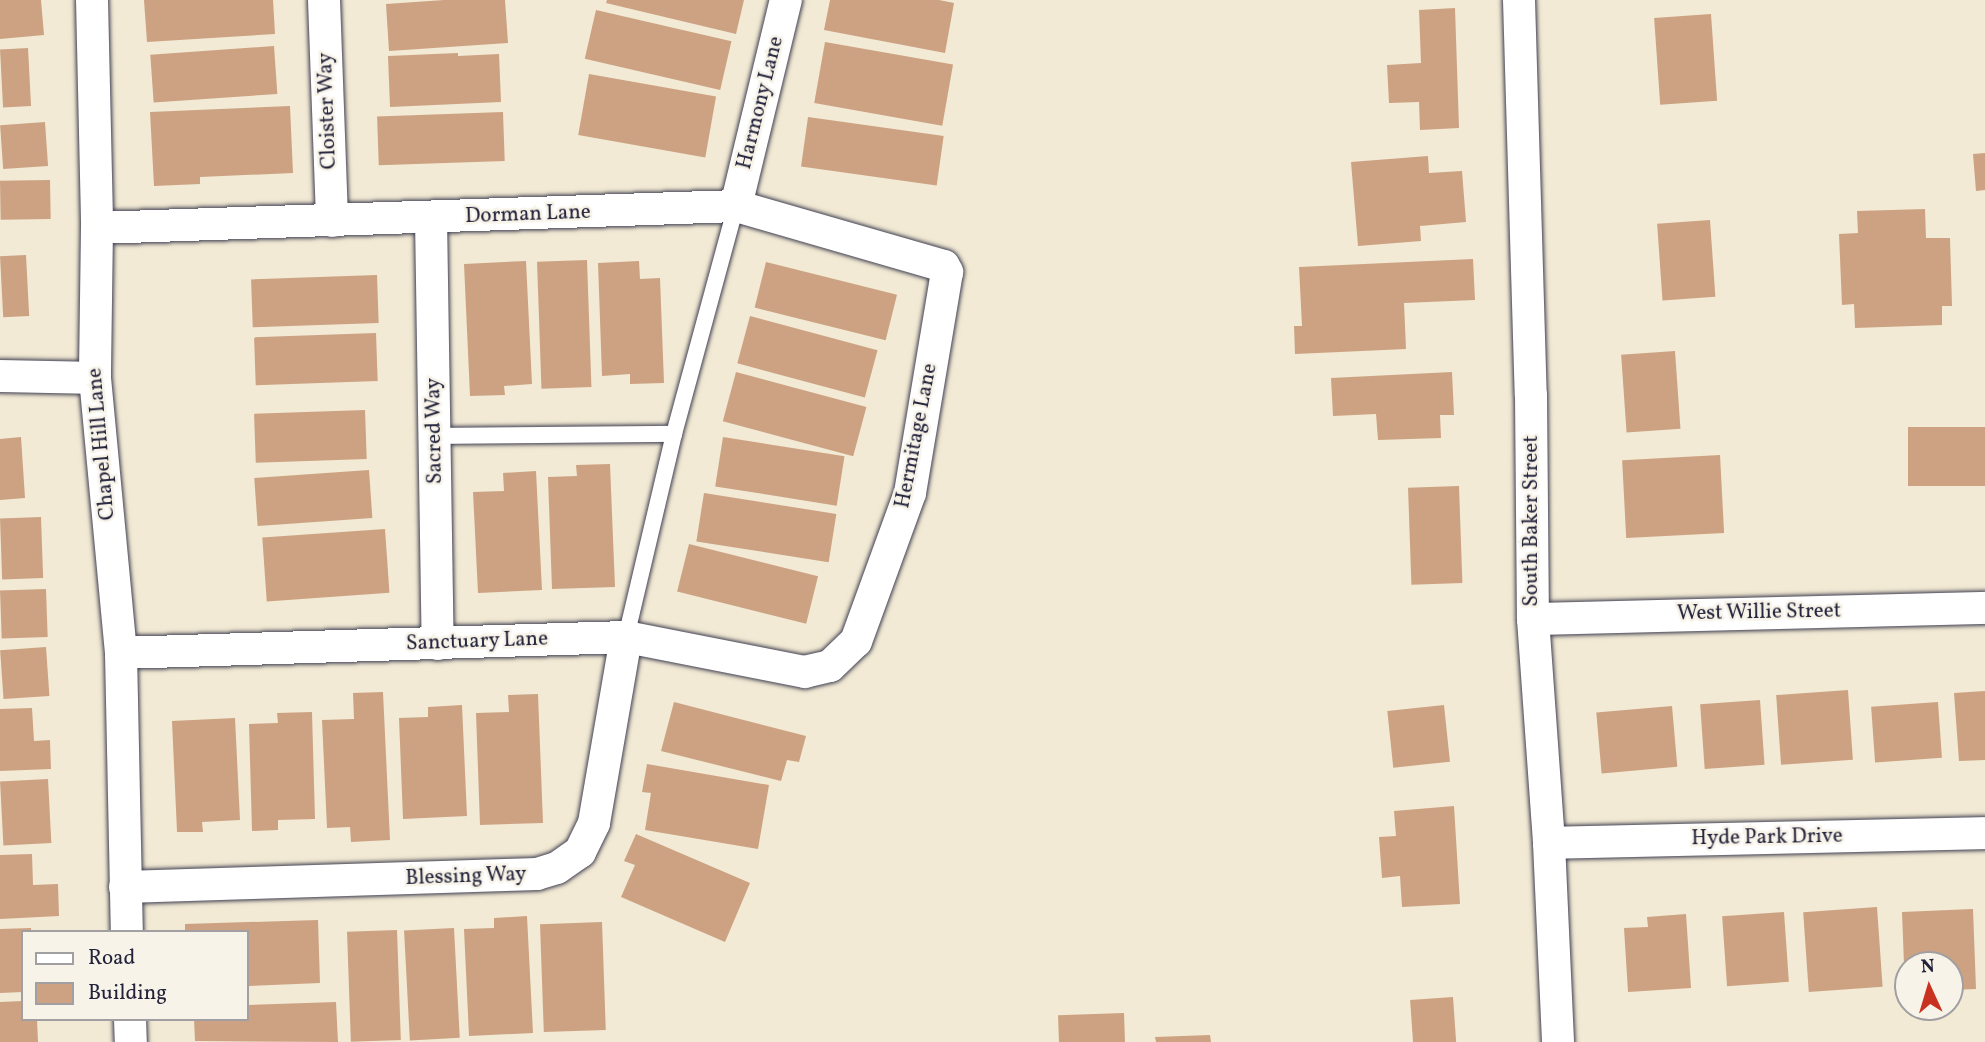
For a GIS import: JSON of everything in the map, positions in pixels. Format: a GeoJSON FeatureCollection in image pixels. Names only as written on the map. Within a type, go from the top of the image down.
{"type":"FeatureCollection","features":[{"type":"Feature","properties":{"kind":"street","name":"Chapel Hill Lane"},"geometry":{"type":"LineString","coordinates":[[92,0],[97,228],[95,378],[121,653],[127,930]]}},
{"type":"Feature","properties":{"kind":"street","name":"Cloister Way"},"geometry":{"type":"LineString","coordinates":[[324,0],[332,221]]}},
{"type":"Feature","properties":{"kind":"street","name":"Harmony Lane"},"geometry":{"type":"LineString","coordinates":[[736,206],[786,0]]}},
{"type":"Feature","properties":{"kind":"street","name":"South Baker Street"},"geometry":{"type":"LineString","coordinates":[[1520,0],[1531,395],[1533,619],[1549,843],[1558,1042]]}},
{"type":"Feature","properties":{"kind":"street","name":"Dorman Lane"},"geometry":{"type":"LineString","coordinates":[[97,228],[736,206],[944,266],[947,272]]}},
{"type":"Feature","properties":{"kind":"street","name":"Sacred Way"},"geometry":{"type":"LineString","coordinates":[[431,218],[438,644]]}},
{"type":"Feature","properties":{"kind":"street","name":"Hermitage Lane"},"geometry":{"type":"LineString","coordinates":[[830,666],[856,641],[911,493],[947,272]]}},
{"type":"Feature","properties":{"kind":"street"},"geometry":{"type":"LineString","coordinates":[[0,376],[95,378]]}},
{"type":"Feature","properties":{"kind":"street","name":"West Willie Street"},"geometry":{"type":"LineString","coordinates":[[1533,619],[1985,608]]}},
{"type":"Feature","properties":{"kind":"street","name":"Sanctuary Lane"},"geometry":{"type":"LineString","coordinates":[[121,653],[626,638],[805,672],[830,666]]}},
{"type":"Feature","properties":{"kind":"street","name":"Blessing Way"},"geometry":{"type":"LineString","coordinates":[[125,887],[537,874],[557,868],[580,852],[594,823],[626,638]]}},
{"type":"Feature","properties":{"kind":"street","name":"Hyde Park Drive"},"geometry":{"type":"LineString","coordinates":[[1549,843],[1985,833]]}},
{"type":"Feature","properties":{"kind":"street"},"geometry":{"type":"LineString","coordinates":[[130,1021],[131,1042]]}},
{"type":"Feature","properties":{"kind":"lane"},"geometry":{"type":"LineString","coordinates":[[626,638],[674,434],[736,206]]}},
{"type":"Feature","properties":{"kind":"lane"},"geometry":{"type":"LineString","coordinates":[[435,436],[674,434]]}},
{"type":"Feature","properties":{"kind":"building"},"geometry":{"type":"Polygon","coordinates":[[[0,0],[41,0],[44,35],[0,39],[0,0]]]}},
{"type":"Feature","properties":{"kind":"building"},"geometry":{"type":"Polygon","coordinates":[[[144,0],[273,0],[275,34],[147,42],[144,0]]]}},
{"type":"Feature","properties":{"kind":"building"},"geometry":{"type":"Polygon","coordinates":[[[505,0],[508,43],[389,51],[386,4],[505,0]]]}},
{"type":"Feature","properties":{"kind":"building"},"geometry":{"type":"Polygon","coordinates":[[[607,0],[744,0],[736,34],[606,3],[607,0]]]}},
{"type":"Feature","properties":{"kind":"building"},"geometry":{"type":"Polygon","coordinates":[[[830,0],[939,0],[954,3],[945,53],[824,30],[830,0]]]}},
{"type":"Feature","properties":{"kind":"building"},"geometry":{"type":"Polygon","coordinates":[[[1455,8],[1459,128],[1420,130],[1419,102],[1389,103],[1387,65],[1421,63],[1419,10],[1455,8]]]}},
{"type":"Feature","properties":{"kind":"building"},"geometry":{"type":"Polygon","coordinates":[[[596,10],[731,41],[720,90],[585,59],[596,10]]]}},
{"type":"Feature","properties":{"kind":"building"},"geometry":{"type":"Polygon","coordinates":[[[1711,14],[1717,101],[1660,105],[1654,18],[1711,14]]]}},
{"type":"Feature","properties":{"kind":"building"},"geometry":{"type":"Polygon","coordinates":[[[825,42],[953,65],[942,126],[814,103],[825,42]]]}},
{"type":"Feature","properties":{"kind":"building"},"geometry":{"type":"Polygon","coordinates":[[[274,46],[277,94],[154,103],[150,55],[274,46]]]}},
{"type":"Feature","properties":{"kind":"building"},"geometry":{"type":"Polygon","coordinates":[[[28,48],[31,106],[3,107],[0,49],[28,48]]]}},
{"type":"Feature","properties":{"kind":"building"},"geometry":{"type":"Polygon","coordinates":[[[458,53],[458,56],[499,54],[501,102],[390,107],[388,56],[458,53]]]}},
{"type":"Feature","properties":{"kind":"building"},"geometry":{"type":"Polygon","coordinates":[[[589,74],[716,96],[705,157],[578,135],[589,74]]]}},
{"type":"Feature","properties":{"kind":"building"},"geometry":{"type":"Polygon","coordinates":[[[290,106],[293,173],[200,177],[200,184],[154,186],[150,112],[290,106]]]}},
{"type":"Feature","properties":{"kind":"building"},"geometry":{"type":"Polygon","coordinates":[[[503,112],[505,161],[379,165],[377,116],[503,112]]]}},
{"type":"Feature","properties":{"kind":"building"},"geometry":{"type":"Polygon","coordinates":[[[808,117],[944,136],[937,186],[801,167],[808,117]]]}},
{"type":"Feature","properties":{"kind":"building"},"geometry":{"type":"Polygon","coordinates":[[[45,122],[48,166],[3,169],[0,125],[45,122]]]}},
{"type":"Feature","properties":{"kind":"building"},"geometry":{"type":"Polygon","coordinates":[[[1985,153],[1985,190],[1976,191],[1973,154],[1985,153]]]}},
{"type":"Feature","properties":{"kind":"building"},"geometry":{"type":"Polygon","coordinates":[[[1428,156],[1429,173],[1462,171],[1466,222],[1420,226],[1421,241],[1358,246],[1351,162],[1428,156]]]}},
{"type":"Feature","properties":{"kind":"building"},"geometry":{"type":"Polygon","coordinates":[[[50,180],[51,219],[1,220],[0,181],[50,180]]]}},
{"type":"Feature","properties":{"kind":"building"},"geometry":{"type":"Polygon","coordinates":[[[1925,209],[1926,238],[1950,238],[1952,306],[1942,306],[1942,325],[1855,328],[1854,304],[1842,305],[1839,234],[1858,233],[1857,211],[1925,209]]]}},
{"type":"Feature","properties":{"kind":"building"},"geometry":{"type":"Polygon","coordinates":[[[1710,220],[1715,297],[1663,301],[1657,224],[1710,220]]]}},
{"type":"Feature","properties":{"kind":"building"},"geometry":{"type":"Polygon","coordinates":[[[26,255],[29,316],[3,317],[0,256],[26,255]]]}},
{"type":"Feature","properties":{"kind":"building"},"geometry":{"type":"Polygon","coordinates":[[[1473,259],[1475,300],[1404,303],[1406,349],[1295,354],[1294,326],[1302,326],[1299,267],[1473,259]]]}},
{"type":"Feature","properties":{"kind":"building"},"geometry":{"type":"Polygon","coordinates":[[[587,260],[591,387],[541,389],[537,262],[587,260]]]}},
{"type":"Feature","properties":{"kind":"building"},"geometry":{"type":"Polygon","coordinates":[[[526,261],[532,384],[504,386],[505,395],[470,396],[464,264],[526,261]]]}},
{"type":"Feature","properties":{"kind":"building"},"geometry":{"type":"Polygon","coordinates":[[[639,261],[640,279],[660,278],[664,383],[630,384],[630,374],[602,376],[598,263],[639,261]]]}},
{"type":"Feature","properties":{"kind":"building"},"geometry":{"type":"Polygon","coordinates":[[[766,262],[897,295],[886,340],[755,308],[766,262]]]}},
{"type":"Feature","properties":{"kind":"building"},"geometry":{"type":"Polygon","coordinates":[[[377,275],[379,323],[253,327],[251,279],[377,275]]]}},
{"type":"Feature","properties":{"kind":"building"},"geometry":{"type":"Polygon","coordinates":[[[750,316],[878,350],[865,397],[737,363],[750,316]]]}},
{"type":"Feature","properties":{"kind":"building"},"geometry":{"type":"Polygon","coordinates":[[[376,333],[378,381],[256,385],[254,337],[376,333]]]}},
{"type":"Feature","properties":{"kind":"building"},"geometry":{"type":"Polygon","coordinates":[[[1675,351],[1680,429],[1627,433],[1621,355],[1675,351]]]}},
{"type":"Feature","properties":{"kind":"building"},"geometry":{"type":"Polygon","coordinates":[[[736,372],[866,407],[853,456],[723,421],[736,372]]]}},
{"type":"Feature","properties":{"kind":"building"},"geometry":{"type":"Polygon","coordinates":[[[1452,372],[1454,415],[1440,415],[1441,438],[1378,440],[1376,414],[1333,416],[1331,378],[1452,372]]]}},
{"type":"Feature","properties":{"kind":"building"},"geometry":{"type":"Polygon","coordinates":[[[365,410],[367,459],[256,463],[254,414],[365,410]]]}},
{"type":"Feature","properties":{"kind":"building"},"geometry":{"type":"Polygon","coordinates":[[[1908,427],[1985,427],[1985,486],[1908,486],[1908,427]]]}},
{"type":"Feature","properties":{"kind":"building"},"geometry":{"type":"Polygon","coordinates":[[[21,437],[25,498],[0,500],[0,439],[21,437]]]}},
{"type":"Feature","properties":{"kind":"building"},"geometry":{"type":"Polygon","coordinates":[[[723,437],[844,456],[837,506],[715,486],[723,437]]]}},
{"type":"Feature","properties":{"kind":"building"},"geometry":{"type":"Polygon","coordinates":[[[1720,455],[1724,533],[1626,538],[1622,460],[1720,455]]]}},
{"type":"Feature","properties":{"kind":"building"},"geometry":{"type":"Polygon","coordinates":[[[610,464],[615,587],[552,589],[548,477],[577,476],[576,465],[610,464]]]}},
{"type":"Feature","properties":{"kind":"building"},"geometry":{"type":"Polygon","coordinates":[[[369,470],[372,518],[258,526],[254,478],[369,470]]]}},
{"type":"Feature","properties":{"kind":"building"},"geometry":{"type":"Polygon","coordinates":[[[536,471],[542,590],[478,593],[473,492],[504,491],[503,473],[536,471]]]}},
{"type":"Feature","properties":{"kind":"building"},"geometry":{"type":"Polygon","coordinates":[[[1459,486],[1462,583],[1411,585],[1408,488],[1459,486]]]}},
{"type":"Feature","properties":{"kind":"building"},"geometry":{"type":"Polygon","coordinates":[[[704,493],[836,514],[829,562],[696,541],[704,493]]]}},
{"type":"Feature","properties":{"kind":"building"},"geometry":{"type":"Polygon","coordinates":[[[41,517],[43,578],[2,579],[0,518],[41,517]]]}},
{"type":"Feature","properties":{"kind":"building"},"geometry":{"type":"Polygon","coordinates":[[[385,529],[389,593],[267,601],[262,538],[385,529]]]}},
{"type":"Feature","properties":{"kind":"building"},"geometry":{"type":"Polygon","coordinates":[[[689,544],[818,576],[806,624],[677,592],[689,544]]]}},
{"type":"Feature","properties":{"kind":"building"},"geometry":{"type":"Polygon","coordinates":[[[46,589],[48,637],[2,639],[0,591],[46,589]]]}},
{"type":"Feature","properties":{"kind":"building"},"geometry":{"type":"Polygon","coordinates":[[[46,647],[49,696],[4,699],[0,650],[46,647]]]}},
{"type":"Feature","properties":{"kind":"building"},"geometry":{"type":"Polygon","coordinates":[[[1848,690],[1853,760],[1781,765],[1776,695],[1848,690]]]}},
{"type":"Feature","properties":{"kind":"building"},"geometry":{"type":"Polygon","coordinates":[[[1985,691],[1985,760],[1959,761],[1954,693],[1985,691]]]}},
{"type":"Feature","properties":{"kind":"building"},"geometry":{"type":"Polygon","coordinates":[[[383,692],[390,840],[351,842],[350,827],[327,828],[322,720],[354,719],[353,693],[383,692]]]}},
{"type":"Feature","properties":{"kind":"building"},"geometry":{"type":"Polygon","coordinates":[[[538,694],[543,823],[480,825],[476,713],[509,712],[508,695],[538,694]]]}},
{"type":"Feature","properties":{"kind":"building"},"geometry":{"type":"Polygon","coordinates":[[[1760,700],[1765,765],[1705,769],[1700,704],[1760,700]]]}},
{"type":"Feature","properties":{"kind":"building"},"geometry":{"type":"Polygon","coordinates":[[[674,702],[806,736],[799,762],[787,760],[781,781],[661,751],[674,702]]]}},
{"type":"Feature","properties":{"kind":"building"},"geometry":{"type":"Polygon","coordinates":[[[1938,702],[1942,758],[1875,763],[1871,707],[1938,702]]]}},
{"type":"Feature","properties":{"kind":"building"},"geometry":{"type":"Polygon","coordinates":[[[462,705],[467,816],[403,819],[399,718],[428,717],[428,707],[462,705]]]}},
{"type":"Feature","properties":{"kind":"building"},"geometry":{"type":"Polygon","coordinates":[[[1444,705],[1450,762],[1393,768],[1387,711],[1444,705]]]}},
{"type":"Feature","properties":{"kind":"building"},"geometry":{"type":"Polygon","coordinates":[[[1672,706],[1677,767],[1602,773],[1596,713],[1672,706]]]}},
{"type":"Feature","properties":{"kind":"building"},"geometry":{"type":"Polygon","coordinates":[[[32,708],[34,741],[50,740],[51,769],[0,771],[0,709],[32,708]]]}},
{"type":"Feature","properties":{"kind":"building"},"geometry":{"type":"Polygon","coordinates":[[[312,712],[315,819],[278,820],[278,830],[252,831],[249,724],[278,723],[277,713],[312,712]]]}},
{"type":"Feature","properties":{"kind":"building"},"geometry":{"type":"Polygon","coordinates":[[[235,718],[240,820],[202,822],[203,832],[177,832],[172,721],[235,718]]]}},
{"type":"Feature","properties":{"kind":"building"},"geometry":{"type":"Polygon","coordinates":[[[647,764],[769,785],[758,849],[645,830],[651,793],[642,792],[647,764]]]}},
{"type":"Feature","properties":{"kind":"building"},"geometry":{"type":"Polygon","coordinates":[[[48,779],[51,843],[3,845],[0,782],[48,779]]]}},
{"type":"Feature","properties":{"kind":"building"},"geometry":{"type":"Polygon","coordinates":[[[1454,806],[1460,904],[1402,907],[1400,876],[1382,878],[1379,837],[1396,836],[1394,811],[1454,806]]]}},
{"type":"Feature","properties":{"kind":"building"},"geometry":{"type":"Polygon","coordinates":[[[636,834],[750,883],[725,942],[621,897],[635,865],[624,861],[636,834]]]}},
{"type":"Feature","properties":{"kind":"building"},"geometry":{"type":"Polygon","coordinates":[[[32,854],[33,885],[58,884],[59,916],[0,919],[0,855],[32,854]]]}},
{"type":"Feature","properties":{"kind":"building"},"geometry":{"type":"Polygon","coordinates":[[[1877,907],[1883,987],[1809,992],[1803,912],[1877,907]]]}},
{"type":"Feature","properties":{"kind":"building"},"geometry":{"type":"Polygon","coordinates":[[[1973,909],[1976,989],[1964,989],[1964,951],[1903,951],[1902,912],[1973,909]]]}},
{"type":"Feature","properties":{"kind":"building"},"geometry":{"type":"Polygon","coordinates":[[[1784,912],[1789,982],[1727,986],[1722,916],[1784,912]]]}},
{"type":"Feature","properties":{"kind":"building"},"geometry":{"type":"Polygon","coordinates":[[[1686,914],[1691,988],[1628,992],[1624,928],[1648,927],[1647,917],[1686,914]]]}},
{"type":"Feature","properties":{"kind":"building"},"geometry":{"type":"Polygon","coordinates":[[[527,916],[533,1033],[469,1036],[464,929],[494,928],[494,918],[527,916]]]}},
{"type":"Feature","properties":{"kind":"building"},"geometry":{"type":"Polygon","coordinates":[[[318,920],[320,983],[248,986],[248,930],[185,930],[185,924],[318,920]]]}},
{"type":"Feature","properties":{"kind":"building"},"geometry":{"type":"Polygon","coordinates":[[[602,922],[606,1030],[544,1032],[540,924],[602,922]]]}},
{"type":"Feature","properties":{"kind":"building"},"geometry":{"type":"Polygon","coordinates":[[[31,928],[21,930],[21,992],[0,993],[0,929],[31,928]]]}},
{"type":"Feature","properties":{"kind":"building"},"geometry":{"type":"Polygon","coordinates":[[[454,928],[460,1038],[410,1040],[404,931],[454,928]]]}},
{"type":"Feature","properties":{"kind":"building"},"geometry":{"type":"Polygon","coordinates":[[[397,930],[401,1040],[351,1042],[347,932],[397,930]]]}},
{"type":"Feature","properties":{"kind":"building"},"geometry":{"type":"Polygon","coordinates":[[[1453,997],[1456,1042],[1413,1042],[1410,1000],[1453,997]]]}},
{"type":"Feature","properties":{"kind":"building"},"geometry":{"type":"Polygon","coordinates":[[[21,1001],[21,1021],[37,1021],[38,1042],[0,1042],[0,1002],[21,1001]]]}},
{"type":"Feature","properties":{"kind":"building"},"geometry":{"type":"Polygon","coordinates":[[[336,1002],[338,1042],[195,1041],[194,1021],[248,1021],[248,1005],[336,1002]]]}},
{"type":"Feature","properties":{"kind":"building"},"geometry":{"type":"Polygon","coordinates":[[[1124,1013],[1125,1042],[1059,1042],[1058,1015],[1124,1013]]]}},
{"type":"Feature","properties":{"kind":"building"},"geometry":{"type":"Polygon","coordinates":[[[1210,1035],[1211,1042],[1156,1042],[1155,1037],[1210,1035]]]}}]}
